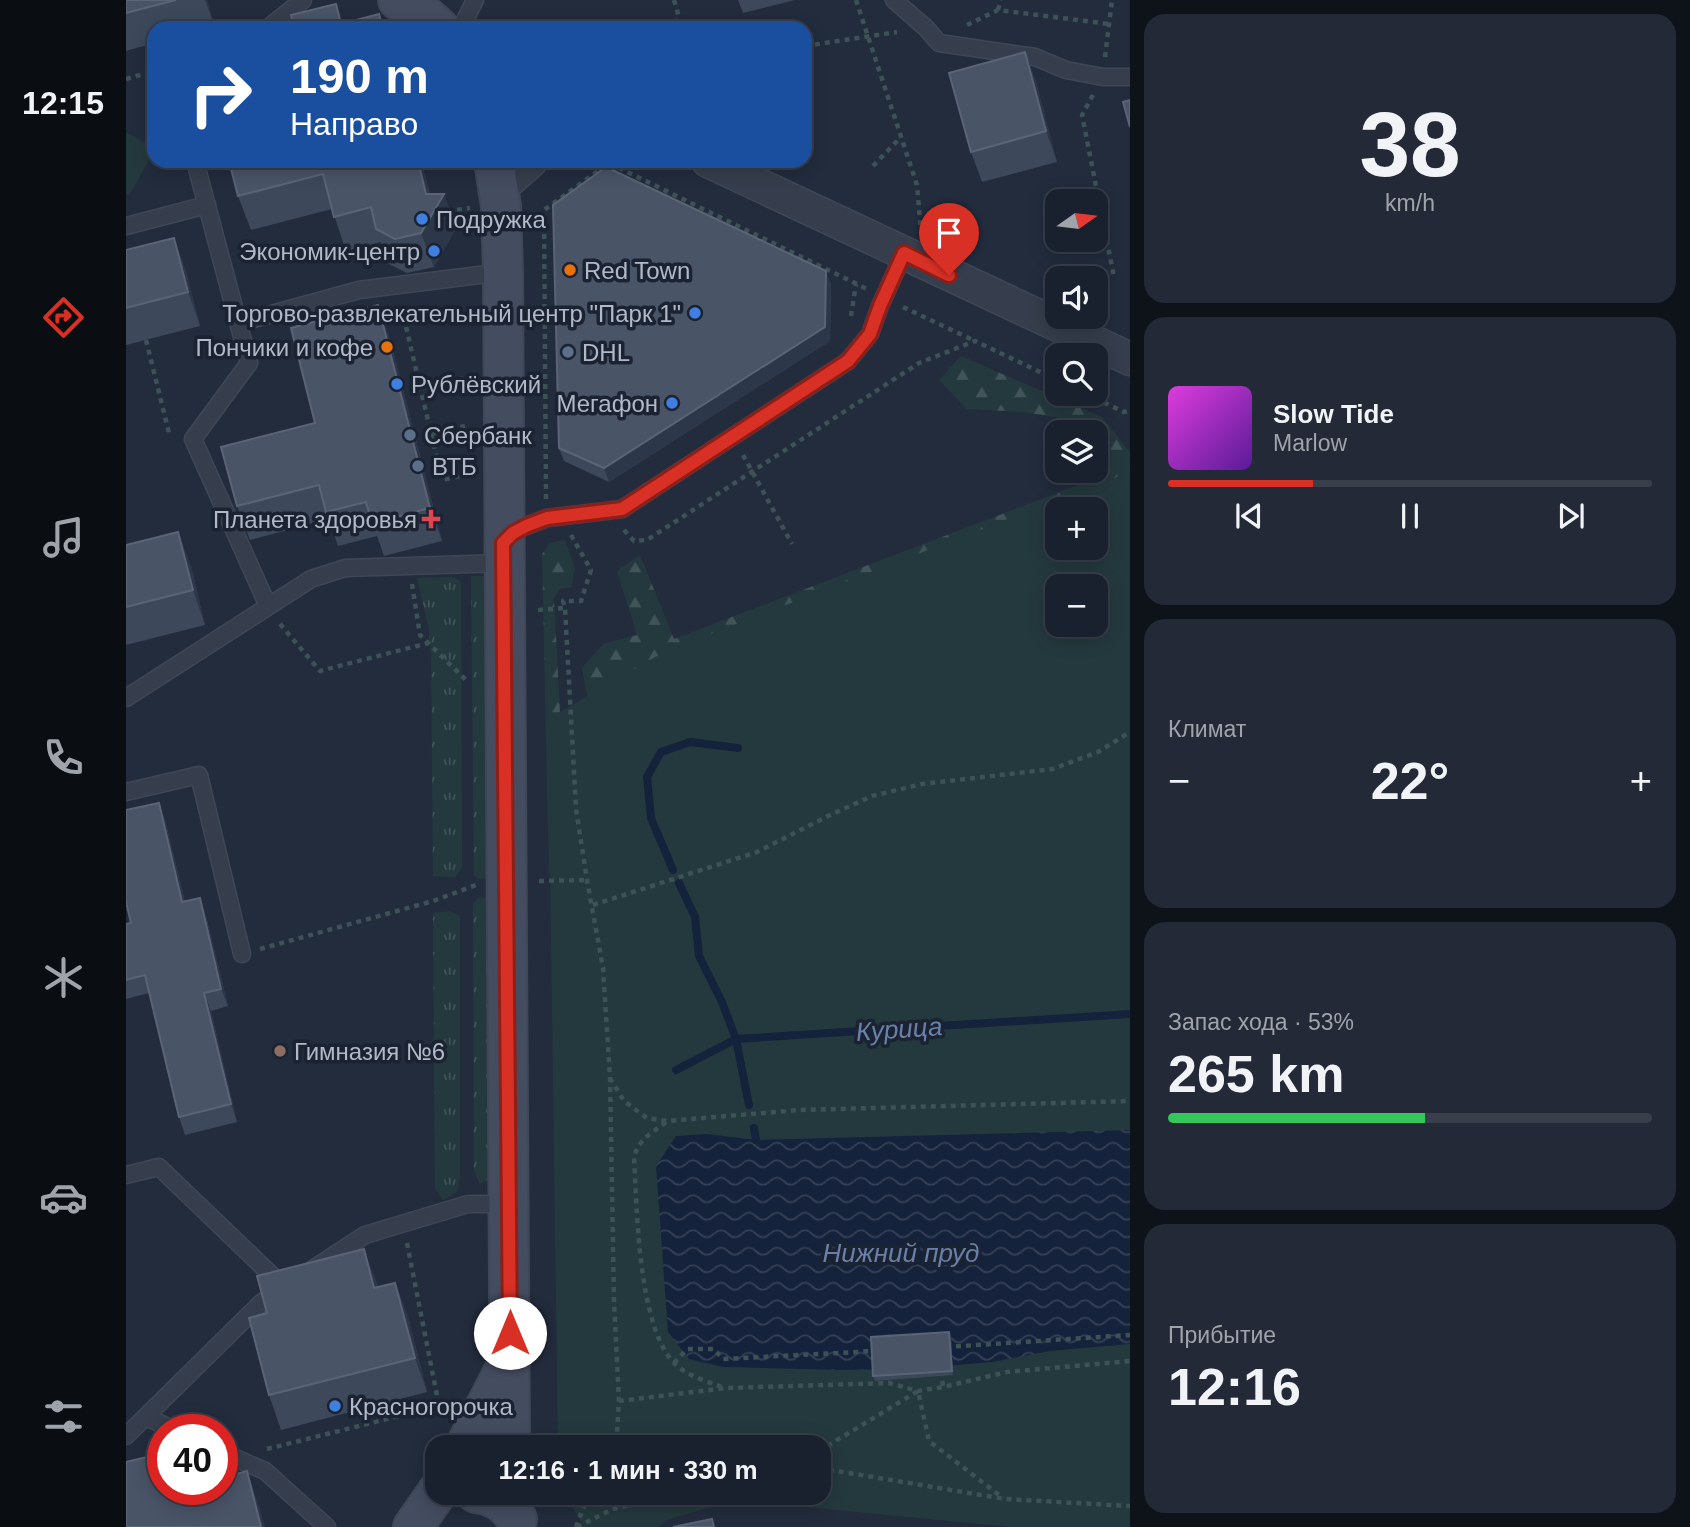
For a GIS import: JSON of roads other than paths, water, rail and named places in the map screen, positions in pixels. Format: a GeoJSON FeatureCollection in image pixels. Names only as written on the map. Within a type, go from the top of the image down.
{"type":"FeatureCollection","features":[{"type":"Feature","properties":{"kind":"street"},"geometry":{"type":"LineString","coordinates":[[510,1435],[503,272],[496,175],[514,168]]}},
{"type":"Feature","properties":{"kind":"street"},"geometry":{"type":"LineString","coordinates":[[723,168],[1130,359]]}},
{"type":"Feature","properties":{"kind":"street"},"geometry":{"type":"LineString","coordinates":[[463,1430],[510,1359]]}},
{"type":"Feature","properties":{"kind":"lane"},"geometry":{"type":"LineString","coordinates":[[277,21],[303,0]]}},
{"type":"Feature","properties":{"kind":"lane"},"geometry":{"type":"LineString","coordinates":[[464,21],[475,0]]}},
{"type":"Feature","properties":{"kind":"lane"},"geometry":{"type":"LineString","coordinates":[[894,0],[939,43],[1035,57],[1066,70],[1103,77],[1130,78]]}},
{"type":"Feature","properties":{"kind":"lane"},"geometry":{"type":"LineString","coordinates":[[197,168],[249,363],[193,439],[268,606]]}},
{"type":"Feature","properties":{"kind":"lane"},"geometry":{"type":"LineString","coordinates":[[126,226],[207,205]]}},
{"type":"Feature","properties":{"kind":"lane"},"geometry":{"type":"LineString","coordinates":[[126,698],[312,579],[345,568],[408,566],[504,553],[513,533],[547,518],[622,509],[848,361],[870,334],[884,297],[914,258]]}},
{"type":"Feature","properties":{"kind":"lane"},"geometry":{"type":"LineString","coordinates":[[239,323],[359,290],[503,272]]}},
{"type":"Feature","properties":{"kind":"lane"},"geometry":{"type":"LineString","coordinates":[[126,792],[199,775],[242,954]]}},
{"type":"Feature","properties":{"kind":"lane"},"geometry":{"type":"LineString","coordinates":[[126,1175],[159,1167],[285,1287]]}},
{"type":"Feature","properties":{"kind":"lane"},"geometry":{"type":"LineString","coordinates":[[126,1436],[261,1303],[365,1235],[468,1204],[509,1204]]}},
{"type":"Feature","properties":{"kind":"lane"},"geometry":{"type":"LineString","coordinates":[[238,1459],[265,1471],[327,1527]]}},
{"type":"Feature","properties":{"kind":"water","name":"Нижний пруд"},"geometry":{"type":"Polygon","coordinates":[[[1130,1130],[1130,1344],[1050,1351],[992,1362],[913,1369],[838,1370],[723,1367],[689,1359],[668,1332],[656,1166],[676,1136],[707,1134],[756,1140],[1130,1130]]]}},
{"type":"Feature","properties":{"kind":"waterway"},"geometry":{"type":"LineString","coordinates":[[673,870],[651,818],[647,777],[661,752],[690,742],[738,748]]}},
{"type":"Feature","properties":{"kind":"waterway"},"geometry":{"type":"LineString","coordinates":[[679,883],[695,917],[699,956],[722,1002],[736,1039],[749,1105]]}},
{"type":"Feature","properties":{"kind":"waterway","name":"Курица"},"geometry":{"type":"LineString","coordinates":[[676,1070],[736,1039],[1130,1014]]}},
{"type":"Feature","properties":{"kind":"waterway"},"geometry":{"type":"LineString","coordinates":[[754,1128],[756,1140]]}},
{"type":"Feature","properties":{"kind":"place","name":"Подружка"},"geometry":{"type":"Point","coordinates":[422,219]}},
{"type":"Feature","properties":{"kind":"place","name":"Экономик-центр"},"geometry":{"type":"Point","coordinates":[434,251]}},
{"type":"Feature","properties":{"kind":"place","name":"Red Town"},"geometry":{"type":"Point","coordinates":[570,270]}},
{"type":"Feature","properties":{"kind":"place","name":"Торгово-развлекательный центр \"Парк 1\""},"geometry":{"type":"Point","coordinates":[695,313]}},
{"type":"Feature","properties":{"kind":"place","name":"Пончики и кофе"},"geometry":{"type":"Point","coordinates":[387,347]}},
{"type":"Feature","properties":{"kind":"place","name":"DHL"},"geometry":{"type":"Point","coordinates":[568,352]}},
{"type":"Feature","properties":{"kind":"place","name":"Рублёвский"},"geometry":{"type":"Point","coordinates":[397,384]}},
{"type":"Feature","properties":{"kind":"place","name":"Мегафон"},"geometry":{"type":"Point","coordinates":[672,403]}},
{"type":"Feature","properties":{"kind":"place","name":"Сбербанк"},"geometry":{"type":"Point","coordinates":[410,435]}},
{"type":"Feature","properties":{"kind":"place","name":"ВТБ"},"geometry":{"type":"Point","coordinates":[418,466]}},
{"type":"Feature","properties":{"kind":"place","name":"Планета здоровья"},"geometry":{"type":"Point","coordinates":[431,519]}},
{"type":"Feature","properties":{"kind":"place","name":"Гимназия №6"},"geometry":{"type":"Point","coordinates":[280,1051]}},
{"type":"Feature","properties":{"kind":"place","name":"Красногорочка"},"geometry":{"type":"Point","coordinates":[335,1406]}}]}
